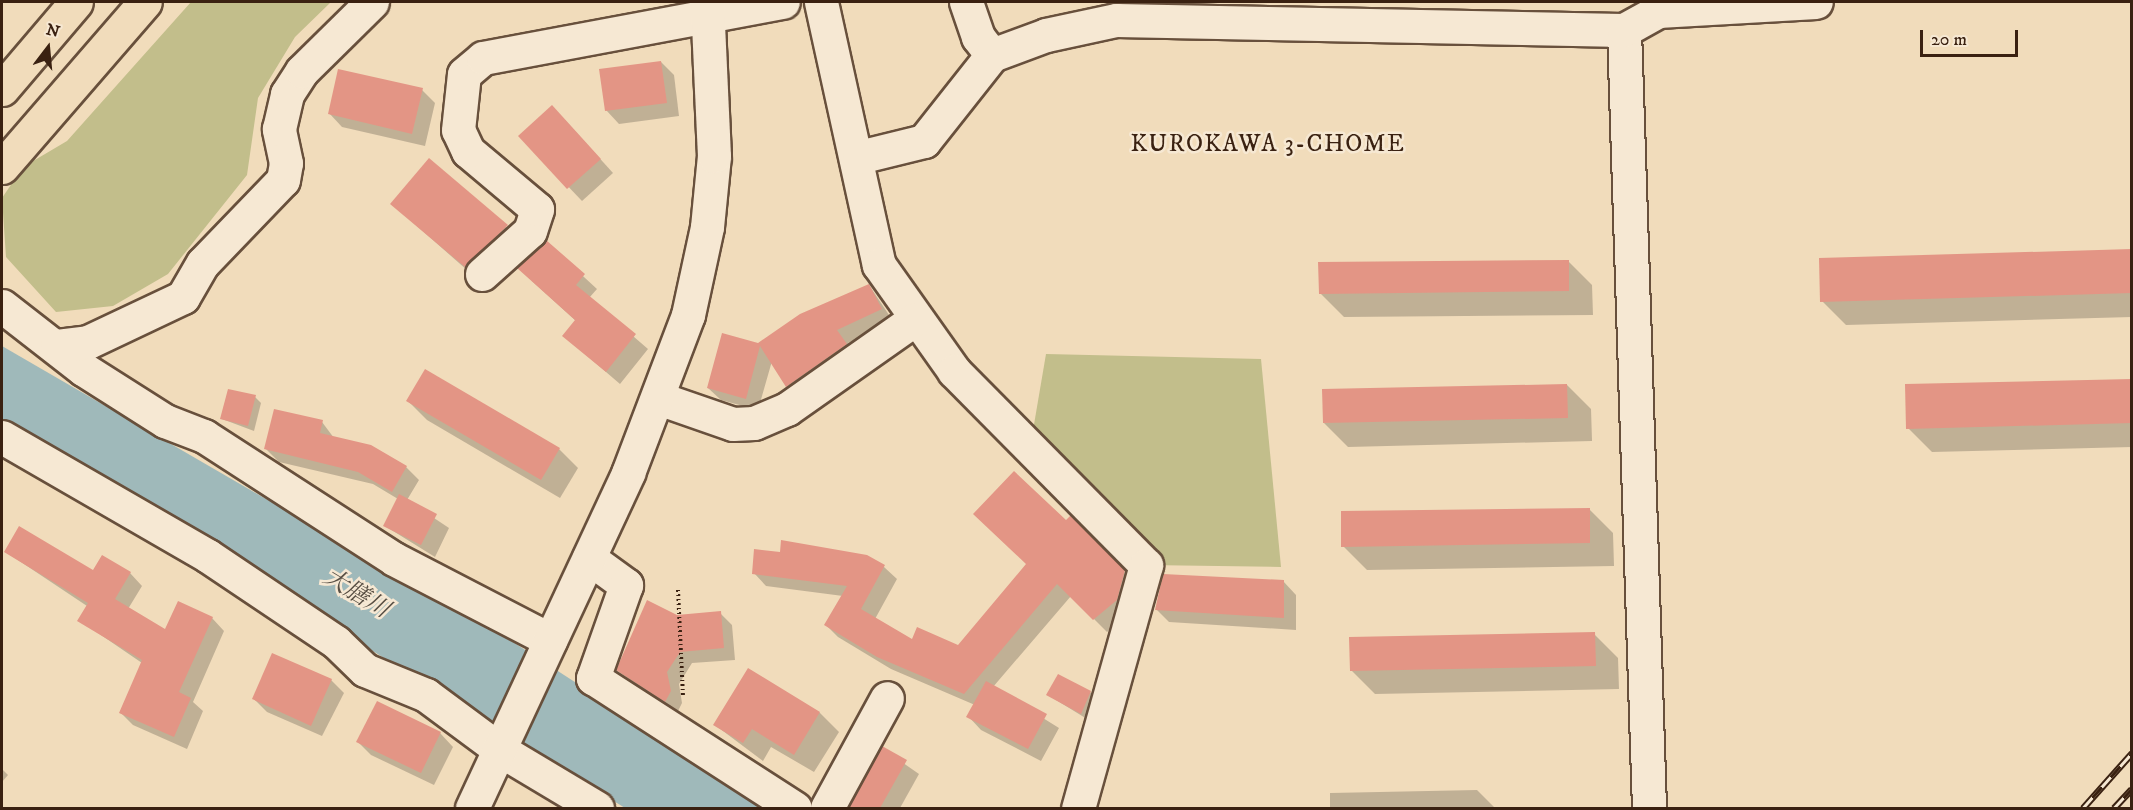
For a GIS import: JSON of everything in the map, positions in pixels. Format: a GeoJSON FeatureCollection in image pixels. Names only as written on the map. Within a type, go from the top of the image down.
{"type":"FeatureCollection","features":[{"type":"Feature","properties":{"kind":"highway"},"geometry":{"type":"LineString","coordinates":[[2,89],[76,2]]}},
{"type":"Feature","properties":{"kind":"highway"},"geometry":{"type":"LineString","coordinates":[[2,167],[145,2]]}},
{"type":"Feature","properties":{"kind":"street"},"geometry":{"type":"LineString","coordinates":[[57,346],[88,342],[183,297],[203,263],[283,180],[286,163],[279,129],[287,94],[302,71],[372,2]]}},
{"type":"Feature","properties":{"kind":"street"},"geometry":{"type":"LineString","coordinates":[[482,274],[530,231],[537,209],[468,151],[458,130],[465,74],[483,58],[707,9],[783,2]]}},
{"type":"Feature","properties":{"kind":"street"},"geometry":{"type":"LineString","coordinates":[[821,2],[859,157],[879,265],[915,319],[954,371],[1146,565],[1078,808]]}},
{"type":"Feature","properties":{"kind":"street"},"geometry":{"type":"LineString","coordinates":[[966,2],[978,37],[992,56]]}},
{"type":"Feature","properties":{"kind":"street"},"geometry":{"type":"LineString","coordinates":[[859,157],[924,141],[992,56],[1046,34],[1116,20],[1206,11],[1342,11],[1624,30],[1658,11],[1816,2]]}},
{"type":"Feature","properties":{"kind":"street"},"geometry":{"type":"LineString","coordinates":[[472,808],[589,558],[658,398],[688,315],[707,226],[714,156],[707,9]]}},
{"type":"Feature","properties":{"kind":"street"},"geometry":{"type":"LineString","coordinates":[[1624,30],[1649,808]]}},
{"type":"Feature","properties":{"kind":"street"},"geometry":{"type":"LineString","coordinates":[[2,306],[57,346],[82,369],[156,415],[204,436],[394,559],[548,646]]}},
{"type":"Feature","properties":{"kind":"street"},"geometry":{"type":"LineString","coordinates":[[658,398],[733,424],[754,423],[787,409],[915,319]]}},
{"type":"Feature","properties":{"kind":"street"},"geometry":{"type":"LineString","coordinates":[[2,437],[208,556],[336,642],[365,670],[426,695],[597,808]]}},
{"type":"Feature","properties":{"kind":"street"},"geometry":{"type":"LineString","coordinates":[[589,558],[626,585],[593,678],[795,808]]}},
{"type":"Feature","properties":{"kind":"street"},"geometry":{"type":"LineString","coordinates":[[827,808],[887,698]]}},
{"type":"Feature","properties":{"kind":"path"},"geometry":{"type":"LineString","coordinates":[[678,590],[685,738]]}},
{"type":"Feature","properties":{"kind":"shaded area"},"geometry":{"type":"Polygon","coordinates":[[[191,2],[331,2],[295,37],[258,98],[247,175],[168,274],[113,306],[56,312],[6,257],[2,198],[23,167],[67,141],[191,2]]]}},
{"type":"Feature","properties":{"kind":"shaded area"},"geometry":{"type":"Polygon","coordinates":[[[1046,354],[1261,359],[1281,567],[1146,565],[1030,448],[1046,354]]]}},
{"type":"Feature","properties":{"kind":"water","name":"大膳川"},"geometry":{"type":"Polygon","coordinates":[[[2,346],[516,644],[770,808],[625,808],[2,420],[2,346]]]}},
{"type":"Feature","properties":{"kind":"building"},"geometry":{"type":"Polygon","coordinates":[[[661,61],[667,103],[605,111],[599,69],[661,61]]]}},
{"type":"Feature","properties":{"kind":"building"},"geometry":{"type":"Polygon","coordinates":[[[338,69],[423,88],[412,134],[328,114],[338,69]]]}},
{"type":"Feature","properties":{"kind":"building"},"geometry":{"type":"Polygon","coordinates":[[[552,105],[601,159],[567,189],[518,136],[552,105]]]}},
{"type":"Feature","properties":{"kind":"building"},"geometry":{"type":"Polygon","coordinates":[[[429,158],[508,225],[465,267],[390,204],[429,158]]]}},
{"type":"Feature","properties":{"kind":"building"},"geometry":{"type":"Polygon","coordinates":[[[546,240],[585,274],[576,285],[636,334],[606,372],[562,336],[575,320],[517,268],[546,240]]]}},
{"type":"Feature","properties":{"kind":"building"},"geometry":{"type":"Polygon","coordinates":[[[2132,249],[2132,293],[1820,302],[1819,258],[2132,249]]]}},
{"type":"Feature","properties":{"kind":"building"},"geometry":{"type":"Polygon","coordinates":[[[1569,260],[1569,291],[1319,294],[1318,262],[1569,260]]]}},
{"type":"Feature","properties":{"kind":"building"},"geometry":{"type":"Polygon","coordinates":[[[869,284],[882,309],[837,330],[847,344],[786,387],[760,346],[746,399],[707,388],[722,333],[758,343],[800,314],[869,284]]]}},
{"type":"Feature","properties":{"kind":"building"},"geometry":{"type":"Polygon","coordinates":[[[425,369],[560,448],[541,480],[406,401],[425,369]]]}},
{"type":"Feature","properties":{"kind":"building"},"geometry":{"type":"Polygon","coordinates":[[[2132,379],[2132,423],[1906,429],[1905,384],[2132,379]]]}},
{"type":"Feature","properties":{"kind":"building"},"geometry":{"type":"Polygon","coordinates":[[[1567,384],[1568,418],[1323,423],[1322,389],[1567,384]]]}},
{"type":"Feature","properties":{"kind":"building"},"geometry":{"type":"Polygon","coordinates":[[[228,389],[256,395],[248,426],[220,419],[228,389]]]}},
{"type":"Feature","properties":{"kind":"building"},"geometry":{"type":"Polygon","coordinates":[[[274,409],[323,420],[320,433],[371,445],[407,466],[392,492],[358,472],[264,449],[274,409]]]}},
{"type":"Feature","properties":{"kind":"building"},"geometry":{"type":"Polygon","coordinates":[[[1014,471],[1066,520],[1071,515],[1125,570],[1117,600],[1093,620],[1057,584],[964,694],[877,657],[824,625],[847,586],[752,574],[754,549],[780,552],[781,540],[867,555],[885,565],[861,609],[912,639],[917,627],[958,645],[1026,564],[973,514],[1014,471]]]}},
{"type":"Feature","properties":{"kind":"building"},"geometry":{"type":"Polygon","coordinates":[[[399,494],[437,514],[421,545],[383,526],[399,494]]]}},
{"type":"Feature","properties":{"kind":"building"},"geometry":{"type":"Polygon","coordinates":[[[1590,508],[1590,543],[1341,547],[1341,511],[1590,508]]]}},
{"type":"Feature","properties":{"kind":"building"},"geometry":{"type":"Polygon","coordinates":[[[19,526],[93,570],[102,555],[131,572],[115,599],[165,629],[178,601],[213,617],[179,692],[191,698],[174,737],[119,713],[142,660],[77,621],[88,603],[4,552],[19,526]]]}},
{"type":"Feature","properties":{"kind":"building"},"geometry":{"type":"Polygon","coordinates":[[[1163,574],[1284,580],[1284,618],[1155,610],[1163,574]]]}},
{"type":"Feature","properties":{"kind":"building"},"geometry":{"type":"Polygon","coordinates":[[[647,600],[677,615],[721,611],[724,648],[680,652],[667,672],[671,691],[665,702],[616,670],[647,600]]]}},
{"type":"Feature","properties":{"kind":"building"},"geometry":{"type":"Polygon","coordinates":[[[1595,632],[1596,666],[1350,671],[1349,637],[1595,632]]]}},
{"type":"Feature","properties":{"kind":"building"},"geometry":{"type":"Polygon","coordinates":[[[272,653],[332,679],[311,726],[252,699],[272,653]]]}},
{"type":"Feature","properties":{"kind":"building"},"geometry":{"type":"Polygon","coordinates":[[[748,668],[820,712],[794,755],[752,729],[743,743],[713,725],[748,668]]]}},
{"type":"Feature","properties":{"kind":"building"},"geometry":{"type":"Polygon","coordinates":[[[1058,674],[1091,691],[1081,714],[1046,695],[1058,674]]]}},
{"type":"Feature","properties":{"kind":"building"},"geometry":{"type":"Polygon","coordinates":[[[986,681],[1047,714],[1028,749],[966,717],[986,681]]]}},
{"type":"Feature","properties":{"kind":"building"},"geometry":{"type":"Polygon","coordinates":[[[377,701],[441,732],[421,773],[356,742],[377,701]]]}},
{"type":"Feature","properties":{"kind":"building"},"geometry":{"type":"Polygon","coordinates":[[[882,746],[907,760],[880,808],[848,808],[882,746]]]}},
{"type":"Feature","properties":{"kind":"railway"},"geometry":{"type":"LineString","coordinates":[[2083,808],[2132,753]]}},
{"type":"Feature","properties":{"kind":"railway"},"geometry":{"type":"LineString","coordinates":[[2114,808],[2132,789]]}},
{"type":"Feature","properties":{"kind":"district","name":"KUROKAWA 3-CHOME"},"geometry":{"type":"Point","coordinates":[1268,145]}}]}
